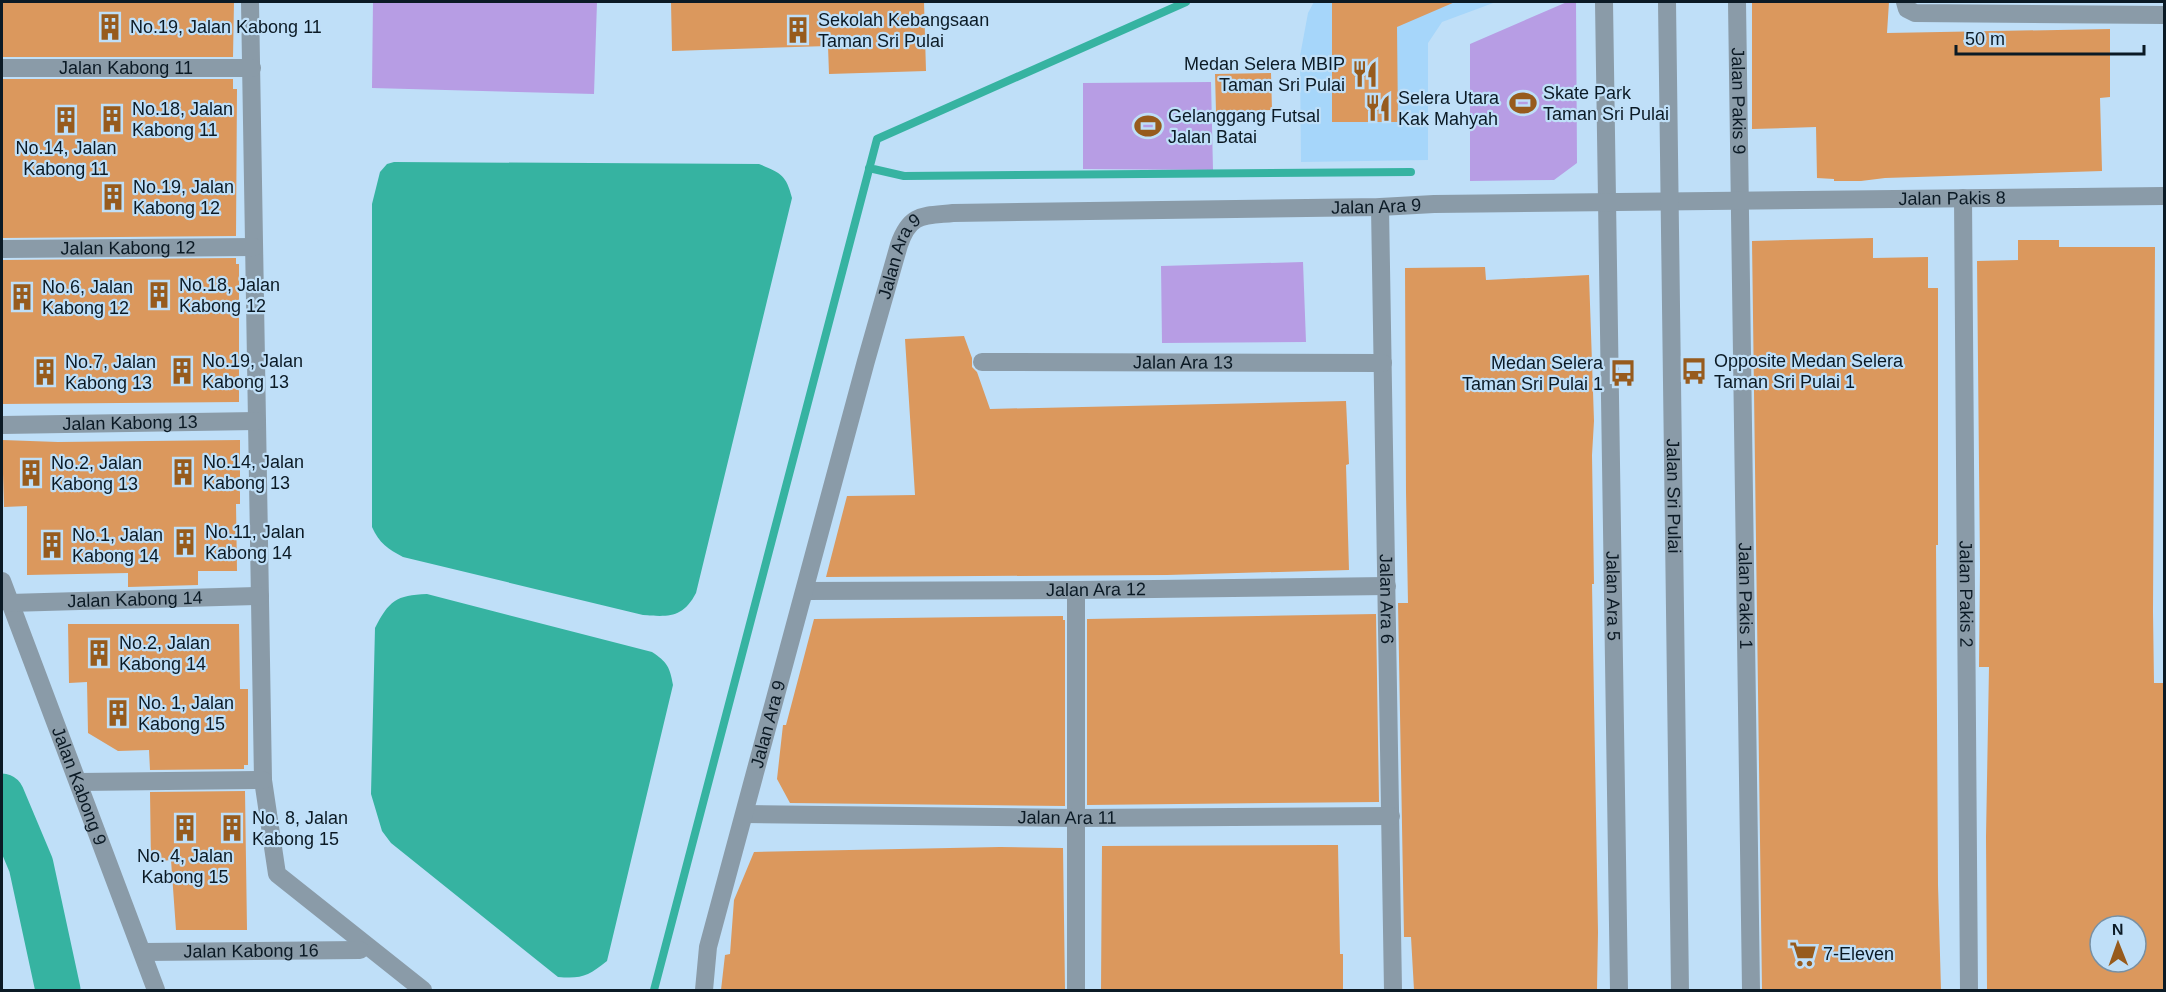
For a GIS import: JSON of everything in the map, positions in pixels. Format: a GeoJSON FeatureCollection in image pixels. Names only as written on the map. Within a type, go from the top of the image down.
{"type":"FeatureCollection","features":[{"type":"Feature","properties":{"kind":"street"},"geometry":{"type":"LineString","coordinates":[[250,2],[263,780],[277,874],[423,990]]}},
{"type":"Feature","properties":{"kind":"street","name":"Jalan Ara 5"},"geometry":{"type":"LineString","coordinates":[[1604,2],[1619,990]]}},
{"type":"Feature","properties":{"kind":"street","name":"Jalan Sri Pulai"},"geometry":{"type":"LineString","coordinates":[[1667,2],[1680,990]]}},
{"type":"Feature","properties":{"kind":"street","name":"Jalan Pakis 9"},"geometry":{"type":"LineString","coordinates":[[1737,2],[1741,201]]}},
{"type":"Feature","properties":{"kind":"street"},"geometry":{"type":"LineString","coordinates":[[1906,5],[1915,14],[2164,15]]}},
{"type":"Feature","properties":{"kind":"street","name":"Jalan Kabong 11"},"geometry":{"type":"LineString","coordinates":[[2,68],[252,68]]}},
{"type":"Feature","properties":{"kind":"street","name":"Jalan Pakis 8"},"geometry":{"type":"LineString","coordinates":[[1669,201],[2164,196]]}},
{"type":"Feature","properties":{"kind":"street","name":"Jalan Pakis 2"},"geometry":{"type":"LineString","coordinates":[[1963,198],[1969,990]]}},
{"type":"Feature","properties":{"kind":"street","name":"Jalan Ara 9"},"geometry":{"type":"LineString","coordinates":[[704,990],[708,947],[866,361],[904,229],[912,221],[928,215],[953,213],[1669,201]]}},
{"type":"Feature","properties":{"kind":"street","name":"Jalan Pakis 1"},"geometry":{"type":"LineString","coordinates":[[1741,201],[1751,990]]}},
{"type":"Feature","properties":{"kind":"street","name":"Jalan Ara 6"},"geometry":{"type":"LineString","coordinates":[[1380,207],[1394,990]]}},
{"type":"Feature","properties":{"kind":"street","name":"Jalan Kabong 12"},"geometry":{"type":"LineString","coordinates":[[2,249],[254,247]]}},
{"type":"Feature","properties":{"kind":"street","name":"Jalan Ara 13"},"geometry":{"type":"LineString","coordinates":[[982,363],[1174,361],[1383,363]]}},
{"type":"Feature","properties":{"kind":"street","name":"Jalan Kabong 13"},"geometry":{"type":"LineString","coordinates":[[2,425],[257,421]]}},
{"type":"Feature","properties":{"kind":"street","name":"Jalan Kabong 9"},"geometry":{"type":"LineString","coordinates":[[2,581],[156,990]]}},
{"type":"Feature","properties":{"kind":"street","name":"Jalan Ara 12"},"geometry":{"type":"LineString","coordinates":[[805,591],[1387,586]]}},
{"type":"Feature","properties":{"kind":"street"},"geometry":{"type":"LineString","coordinates":[[1076,590],[1076,990]]}},
{"type":"Feature","properties":{"kind":"street","name":"Jalan Kabong 14"},"geometry":{"type":"LineString","coordinates":[[9,603],[260,596]]}},
{"type":"Feature","properties":{"kind":"street"},"geometry":{"type":"LineString","coordinates":[[79,782],[263,780]]}},
{"type":"Feature","properties":{"kind":"street","name":"Jalan Ara 11"},"geometry":{"type":"LineString","coordinates":[[745,814],[1076,818],[1391,816]]}},
{"type":"Feature","properties":{"kind":"street","name":"Jalan Kabong 16"},"geometry":{"type":"LineString","coordinates":[[143,952],[360,950]]}},
{"type":"Feature","properties":{"kind":"shaded area"},"geometry":{"type":"Polygon","coordinates":[[[373,2],[597,2],[594,94],[372,88],[373,2]]]}},
{"type":"Feature","properties":{"kind":"shaded area"},"geometry":{"type":"Polygon","coordinates":[[[1314,2],[1496,2],[1442,22],[1428,43],[1428,160],[1301,162],[1300,56],[1308,13],[1314,2]]]}},
{"type":"Feature","properties":{"kind":"shaded area","name":"Skate Park Taman Sri Pulai"},"geometry":{"type":"Polygon","coordinates":[[[1567,2],[1576,2],[1577,163],[1554,180],[1470,181],[1470,44],[1567,2]]]}},
{"type":"Feature","properties":{"kind":"shaded area","name":"Gelanggang Futsal Jalan Batai"},"geometry":{"type":"Polygon","coordinates":[[[1211,82],[1213,170],[1083,169],[1083,83],[1211,82]]]}},
{"type":"Feature","properties":{"kind":"shaded area"},"geometry":{"type":"Polygon","coordinates":[[[394,162],[759,164],[777,172],[784,179],[792,198],[696,593],[686,607],[680,611],[667,616],[643,615],[403,557],[388,548],[378,537],[372,527],[372,204],[380,172],[387,164],[394,162]]]}},
{"type":"Feature","properties":{"kind":"shaded area"},"geometry":{"type":"Polygon","coordinates":[[[1303,262],[1306,342],[1162,343],[1161,266],[1303,262]]]}},
{"type":"Feature","properties":{"kind":"shaded area"},"geometry":{"type":"Polygon","coordinates":[[[427,594],[652,652],[669,669],[673,685],[607,961],[584,975],[558,977],[391,843],[382,831],[371,794],[375,628],[385,611],[395,601],[408,596],[427,594]]]}},
{"type":"Feature","properties":{"kind":"building"},"geometry":{"type":"Polygon","coordinates":[[[2,2],[234,2],[233,57],[2,57],[2,2]]]}},
{"type":"Feature","properties":{"kind":"building","name":"Sekolah Kebangsaan Taman Sri Pulai"},"geometry":{"type":"Polygon","coordinates":[[[671,2],[924,2],[926,71],[829,74],[828,46],[672,51],[671,2]]]}},
{"type":"Feature","properties":{"kind":"building","name":"Medan Selera MBIP Taman Sri Pulai"},"geometry":{"type":"Polygon","coordinates":[[[1332,2],[1455,2],[1397,27],[1398,122],[1332,122],[1332,2]]]}},
{"type":"Feature","properties":{"kind":"building"},"geometry":{"type":"Polygon","coordinates":[[[1752,2],[1889,2],[1887,33],[2110,29],[2110,97],[2100,98],[2102,171],[1885,178],[1861,181],[1834,181],[1834,179],[1817,178],[1816,127],[1752,129],[1752,2]]]}},
{"type":"Feature","properties":{"kind":"building"},"geometry":{"type":"Polygon","coordinates":[[[1271,73],[1272,110],[1216,112],[1215,74],[1271,73]]]}},
{"type":"Feature","properties":{"kind":"building"},"geometry":{"type":"Polygon","coordinates":[[[2,79],[233,79],[233,89],[237,89],[236,236],[2,238],[2,79]]]}},
{"type":"Feature","properties":{"kind":"building"},"geometry":{"type":"Polygon","coordinates":[[[1873,238],[1873,258],[1928,257],[1928,288],[1938,288],[1938,545],[1936,545],[1938,885],[1941,990],[1762,990],[1752,241],[1873,238]]]}},
{"type":"Feature","properties":{"kind":"building"},"geometry":{"type":"Polygon","coordinates":[[[2018,240],[2059,240],[2059,247],[2155,247],[2153,612],[2154,683],[2164,683],[2164,990],[1987,990],[1986,837],[1989,667],[1979,667],[1977,261],[2018,260],[2018,240]]]}},
{"type":"Feature","properties":{"kind":"building"},"geometry":{"type":"Polygon","coordinates":[[[236,258],[236,264],[239,264],[239,402],[2,404],[2,260],[236,258]]]}},
{"type":"Feature","properties":{"kind":"building"},"geometry":{"type":"Polygon","coordinates":[[[1485,267],[1486,280],[1589,275],[1594,421],[1592,455],[1594,584],[1592,584],[1597,990],[1414,990],[1411,937],[1404,937],[1398,603],[1408,603],[1405,268],[1485,267]]]}},
{"type":"Feature","properties":{"kind":"building"},"geometry":{"type":"Polygon","coordinates":[[[964,336],[972,358],[972,367],[977,372],[990,409],[1346,401],[1349,464],[1346,465],[1349,570],[1167,575],[826,577],[847,496],[915,495],[905,339],[964,336]]]}},
{"type":"Feature","properties":{"kind":"building"},"geometry":{"type":"Polygon","coordinates":[[[2,440],[58,442],[240,440],[240,504],[236,504],[237,571],[198,571],[198,585],[128,587],[128,573],[27,575],[27,506],[4,507],[2,440]]]}},
{"type":"Feature","properties":{"kind":"building"},"geometry":{"type":"Polygon","coordinates":[[[1376,614],[1379,802],[1087,805],[1087,619],[1376,614]]]}},
{"type":"Feature","properties":{"kind":"building"},"geometry":{"type":"Polygon","coordinates":[[[1063,616],[1065,620],[1065,806],[790,803],[777,779],[783,725],[786,725],[814,619],[1063,616]]]}},
{"type":"Feature","properties":{"kind":"building"},"geometry":{"type":"Polygon","coordinates":[[[68,624],[239,624],[240,689],[248,689],[248,765],[244,765],[244,769],[150,770],[149,750],[118,751],[88,733],[87,682],[69,683],[68,624]]]}},
{"type":"Feature","properties":{"kind":"building"},"geometry":{"type":"Polygon","coordinates":[[[245,791],[247,930],[176,930],[171,860],[151,862],[150,792],[245,791]]]}},
{"type":"Feature","properties":{"kind":"building"},"geometry":{"type":"Polygon","coordinates":[[[1338,845],[1343,990],[1101,990],[1102,846],[1338,845]]]}},
{"type":"Feature","properties":{"kind":"building"},"geometry":{"type":"Polygon","coordinates":[[[1000,847],[1063,848],[1065,990],[721,990],[725,955],[730,954],[734,900],[754,852],[1000,847]]]}},
{"type":"Feature","properties":{"kind":"waterway"},"geometry":{"type":"LineString","coordinates":[[654,990],[877,139],[1186,2]]}},
{"type":"Feature","properties":{"kind":"waterway"},"geometry":{"type":"LineString","coordinates":[[869,168],[904,176],[1411,172]]}},
{"type":"Feature","properties":{"kind":"waterway"},"geometry":{"type":"LineString","coordinates":[[2,796],[31,865],[58,990]]}},
{"type":"Feature","properties":{"kind":"place","name":"No.19, Jalan Kabong 11"},"geometry":{"type":"Point","coordinates":[110,27]}},
{"type":"Feature","properties":{"kind":"place","name":"Sekolah Kebangsaan Taman Sri Pulai"},"geometry":{"type":"Point","coordinates":[798,30]}},
{"type":"Feature","properties":{"kind":"place","name":"Medan Selera MBIP Taman Sri Pulai"},"geometry":{"type":"Point","coordinates":[1365,74]}},
{"type":"Feature","properties":{"kind":"place","name":"Skate Park Taman Sri Pulai"},"geometry":{"type":"Point","coordinates":[1523,103]}},
{"type":"Feature","properties":{"kind":"place","name":"Selera Utara Kak Mahyah"},"geometry":{"type":"Point","coordinates":[1378,108]}},
{"type":"Feature","properties":{"kind":"place","name":"No.18, Jalan Kabong 11"},"geometry":{"type":"Point","coordinates":[112,119]}},
{"type":"Feature","properties":{"kind":"place","name":"No.14, Jalan Kabong 11"},"geometry":{"type":"Point","coordinates":[66,120]}},
{"type":"Feature","properties":{"kind":"place","name":"Gelanggang Futsal Jalan Batai"},"geometry":{"type":"Point","coordinates":[1148,126]}},
{"type":"Feature","properties":{"kind":"place","name":"No.19, Jalan Kabong 12"},"geometry":{"type":"Point","coordinates":[113,197]}},
{"type":"Feature","properties":{"kind":"place","name":"No.18, Jalan Kabong 12"},"geometry":{"type":"Point","coordinates":[159,295]}},
{"type":"Feature","properties":{"kind":"place","name":"No.6, Jalan Kabong 12"},"geometry":{"type":"Point","coordinates":[22,297]}},
{"type":"Feature","properties":{"kind":"place","name":"No.19, Jalan Kabong 13"},"geometry":{"type":"Point","coordinates":[182,371]}},
{"type":"Feature","properties":{"kind":"place","name":"Opposite Medan Selera Taman Sri Pulai 1"},"geometry":{"type":"Point","coordinates":[1694,371]}},
{"type":"Feature","properties":{"kind":"place","name":"No.7, Jalan Kabong 13"},"geometry":{"type":"Point","coordinates":[45,372]}},
{"type":"Feature","properties":{"kind":"place","name":"Medan Selera Taman Sri Pulai 1"},"geometry":{"type":"Point","coordinates":[1623,373]}},
{"type":"Feature","properties":{"kind":"place","name":"No.14, Jalan Kabong 13"},"geometry":{"type":"Point","coordinates":[183,472]}},
{"type":"Feature","properties":{"kind":"place","name":"No.2, Jalan Kabong 13"},"geometry":{"type":"Point","coordinates":[31,473]}},
{"type":"Feature","properties":{"kind":"place","name":"No.11, Jalan Kabong 14"},"geometry":{"type":"Point","coordinates":[185,542]}},
{"type":"Feature","properties":{"kind":"place","name":"No.1, Jalan Kabong 14"},"geometry":{"type":"Point","coordinates":[52,545]}},
{"type":"Feature","properties":{"kind":"place","name":"No.2, Jalan Kabong 14"},"geometry":{"type":"Point","coordinates":[99,653]}},
{"type":"Feature","properties":{"kind":"place","name":"No. 1, Jalan Kabong 15"},"geometry":{"type":"Point","coordinates":[118,713]}},
{"type":"Feature","properties":{"kind":"place","name":"No. 4, Jalan Kabong 15"},"geometry":{"type":"Point","coordinates":[185,828]}},
{"type":"Feature","properties":{"kind":"place","name":"No. 8, Jalan Kabong 15"},"geometry":{"type":"Point","coordinates":[232,828]}},
{"type":"Feature","properties":{"kind":"place","name":"7-Eleven"},"geometry":{"type":"Point","coordinates":[1803,954]}}]}
